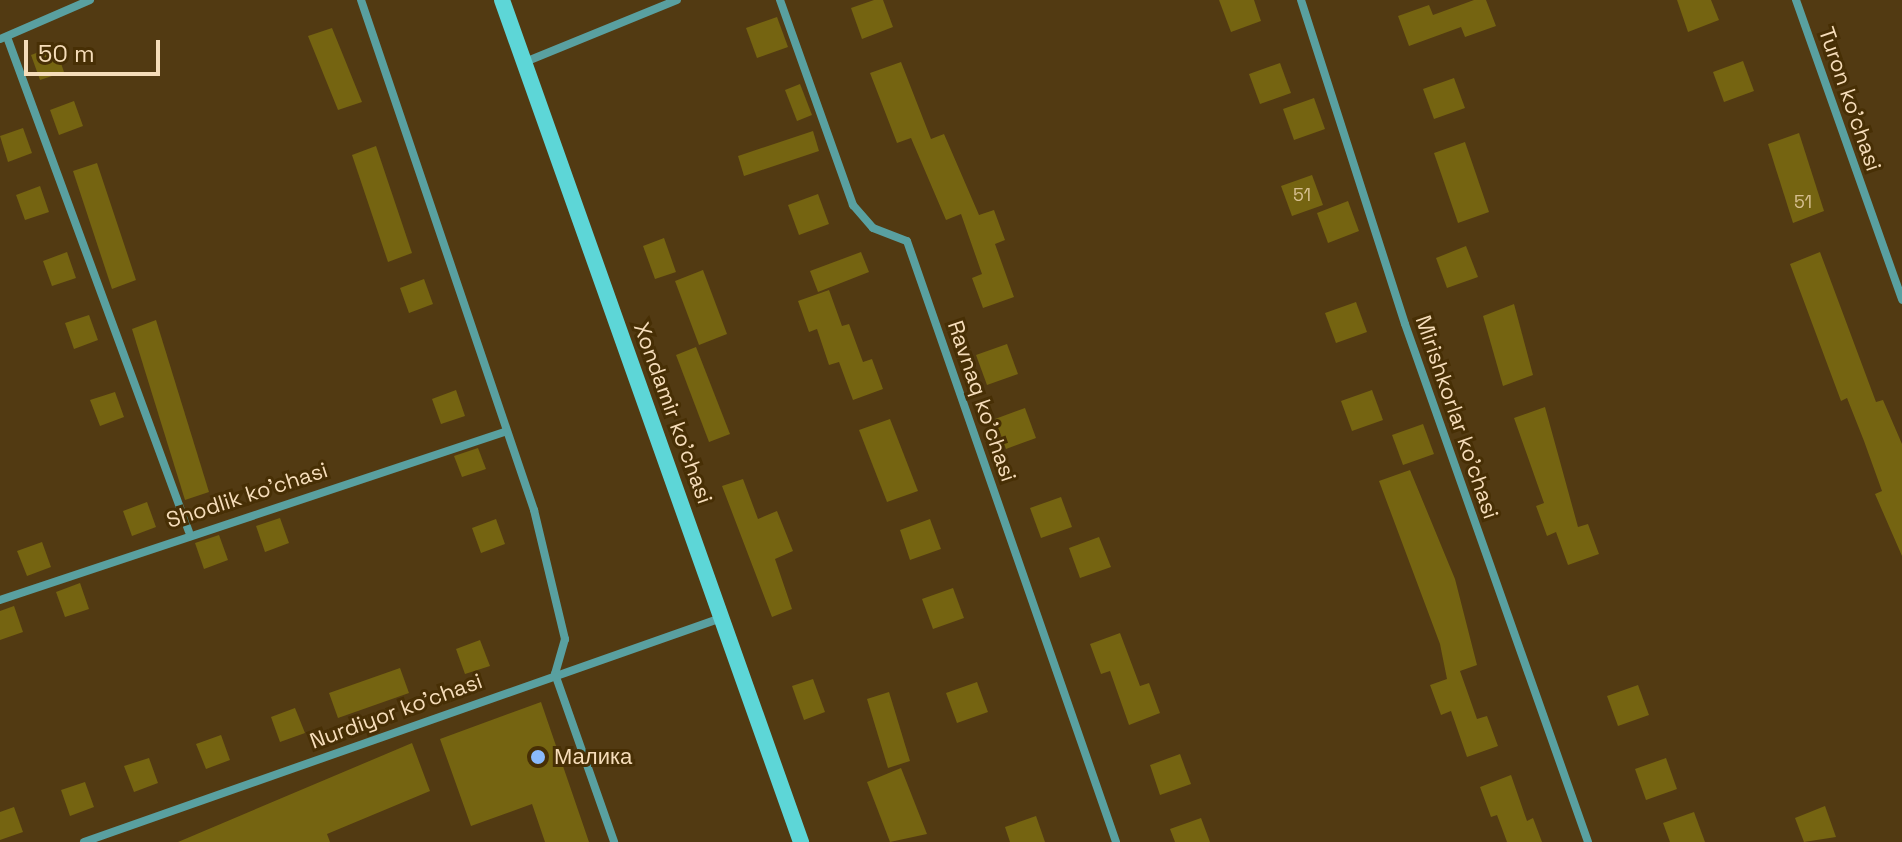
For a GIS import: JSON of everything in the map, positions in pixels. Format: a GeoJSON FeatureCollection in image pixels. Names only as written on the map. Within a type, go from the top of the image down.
{"type":"FeatureCollection","features":[{"type":"Feature","properties":{"kind":"main road","name":"Xondamir ko'chasi"},"geometry":{"type":"LineString","coordinates":[[502,0],[801,842]]}},
{"type":"Feature","properties":{"kind":"street"},"geometry":{"type":"LineString","coordinates":[[90,0],[3,38],[189,532]]}},
{"type":"Feature","properties":{"kind":"street"},"geometry":{"type":"LineString","coordinates":[[361,0],[507,431],[565,639],[555,674],[614,842]]}},
{"type":"Feature","properties":{"kind":"street"},"geometry":{"type":"LineString","coordinates":[[524,62],[677,0]]}},
{"type":"Feature","properties":{"kind":"street","name":"Ravnaq ko'chasi"},"geometry":{"type":"LineString","coordinates":[[780,0],[853,205],[873,228],[907,241],[1116,842]]}},
{"type":"Feature","properties":{"kind":"street","name":"Mirishkorlar ko'chasi"},"geometry":{"type":"LineString","coordinates":[[1301,0],[1405,324],[1588,842]]}},
{"type":"Feature","properties":{"kind":"street","name":"Turon ko'chasi"},"geometry":{"type":"LineString","coordinates":[[1796,0],[1902,300]]}},
{"type":"Feature","properties":{"kind":"street","name":"Shodlik ko'chasi"},"geometry":{"type":"LineString","coordinates":[[0,600],[189,532],[507,431]]}},
{"type":"Feature","properties":{"kind":"street","name":"Nurdiyor ko'chasi"},"geometry":{"type":"LineString","coordinates":[[84,842],[555,674],[722,618]]}},
{"type":"Feature","properties":{"kind":"building"},"geometry":{"type":"Polygon","coordinates":[[[883,0],[893,27],[862,39],[851,8],[883,0]]]}},
{"type":"Feature","properties":{"kind":"building"},"geometry":{"type":"Polygon","coordinates":[[[1219,0],[1254,0],[1261,21],[1231,32],[1219,0]]]}},
{"type":"Feature","properties":{"kind":"building"},"geometry":{"type":"Polygon","coordinates":[[[1474,0],[1486,0],[1496,26],[1465,37],[1461,27],[1409,46],[1398,16],[1429,5],[1433,15],[1474,0]]]}},
{"type":"Feature","properties":{"kind":"building"},"geometry":{"type":"Polygon","coordinates":[[[1677,0],[1711,0],[1719,20],[1688,32],[1677,0]]]}},
{"type":"Feature","properties":{"kind":"building"},"geometry":{"type":"Polygon","coordinates":[[[777,17],[788,47],[757,58],[746,28],[777,17]]]}},
{"type":"Feature","properties":{"kind":"building"},"geometry":{"type":"Polygon","coordinates":[[[332,28],[362,102],[338,110],[308,36],[332,28]]]}},
{"type":"Feature","properties":{"kind":"building"},"geometry":{"type":"Polygon","coordinates":[[[55,46],[64,72],[40,80],[31,55],[55,46]]]}},
{"type":"Feature","properties":{"kind":"building"},"geometry":{"type":"Polygon","coordinates":[[[1743,61],[1754,91],[1724,102],[1713,72],[1743,61]]]}},
{"type":"Feature","properties":{"kind":"building"},"geometry":{"type":"Polygon","coordinates":[[[901,62],[931,139],[944,134],[979,215],[994,210],[1005,240],[995,244],[1014,297],[983,308],[972,278],[982,274],[961,214],[946,220],[911,138],[897,143],[870,73],[901,62]]]}},
{"type":"Feature","properties":{"kind":"building"},"geometry":{"type":"Polygon","coordinates":[[[1280,63],[1291,93],[1260,104],[1249,74],[1280,63]]]}},
{"type":"Feature","properties":{"kind":"building"},"geometry":{"type":"Polygon","coordinates":[[[1454,78],[1465,108],[1434,119],[1423,89],[1454,78]]]}},
{"type":"Feature","properties":{"kind":"building"},"geometry":{"type":"Polygon","coordinates":[[[800,84],[812,115],[797,121],[785,90],[800,84]]]}},
{"type":"Feature","properties":{"kind":"building"},"geometry":{"type":"Polygon","coordinates":[[[1314,98],[1325,129],[1294,140],[1283,109],[1314,98]]]}},
{"type":"Feature","properties":{"kind":"building"},"geometry":{"type":"Polygon","coordinates":[[[74,101],[83,126],[59,135],[50,110],[74,101]]]}},
{"type":"Feature","properties":{"kind":"building"},"geometry":{"type":"Polygon","coordinates":[[[23,128],[32,153],[8,162],[0,136],[23,128]]]}},
{"type":"Feature","properties":{"kind":"building"},"geometry":{"type":"Polygon","coordinates":[[[813,131],[819,151],[744,176],[738,156],[813,131]]]}},
{"type":"Feature","properties":{"kind":"building"},"geometry":{"type":"Polygon","coordinates":[[[1799,133],[1824,211],[1793,223],[1768,144],[1799,133]]]}},
{"type":"Feature","properties":{"kind":"building"},"geometry":{"type":"Polygon","coordinates":[[[1465,142],[1489,212],[1458,223],[1434,153],[1465,142]]]}},
{"type":"Feature","properties":{"kind":"building"},"geometry":{"type":"Polygon","coordinates":[[[376,146],[412,253],[388,262],[352,155],[376,146]]]}},
{"type":"Feature","properties":{"kind":"building"},"geometry":{"type":"Polygon","coordinates":[[[97,163],[136,280],[112,289],[73,171],[97,163]]]}},
{"type":"Feature","properties":{"kind":"building"},"geometry":{"type":"Polygon","coordinates":[[[1312,175],[1323,205],[1292,216],[1281,186],[1312,175]]]}},
{"type":"Feature","properties":{"kind":"building"},"geometry":{"type":"Polygon","coordinates":[[[40,186],[49,212],[25,220],[16,195],[40,186]]]}},
{"type":"Feature","properties":{"kind":"building"},"geometry":{"type":"Polygon","coordinates":[[[818,194],[829,224],[799,235],[788,205],[818,194]]]}},
{"type":"Feature","properties":{"kind":"building"},"geometry":{"type":"Polygon","coordinates":[[[1348,201],[1359,231],[1328,243],[1317,213],[1348,201]]]}},
{"type":"Feature","properties":{"kind":"building"},"geometry":{"type":"Polygon","coordinates":[[[664,238],[676,272],[655,279],[643,246],[664,238]]]}},
{"type":"Feature","properties":{"kind":"building"},"geometry":{"type":"Polygon","coordinates":[[[1466,246],[1478,277],[1447,288],[1436,258],[1466,246]]]}},
{"type":"Feature","properties":{"kind":"building"},"geometry":{"type":"Polygon","coordinates":[[[67,252],[76,278],[52,286],[43,261],[67,252]]]}},
{"type":"Feature","properties":{"kind":"building"},"geometry":{"type":"Polygon","coordinates":[[[861,252],[869,272],[818,292],[810,271],[861,252]]]}},
{"type":"Feature","properties":{"kind":"building"},"geometry":{"type":"Polygon","coordinates":[[[1820,252],[1876,402],[1883,400],[1902,444],[1902,556],[1875,494],[1882,491],[1864,441],[1847,398],[1841,401],[1790,264],[1820,252]]]}},
{"type":"Feature","properties":{"kind":"building"},"geometry":{"type":"Polygon","coordinates":[[[703,270],[727,334],[699,345],[675,281],[703,270]]]}},
{"type":"Feature","properties":{"kind":"building"},"geometry":{"type":"Polygon","coordinates":[[[424,279],[433,304],[409,313],[400,288],[424,279]]]}},
{"type":"Feature","properties":{"kind":"building"},"geometry":{"type":"Polygon","coordinates":[[[829,290],[842,326],[849,324],[863,362],[872,359],[883,389],[853,400],[839,362],[829,365],[817,329],[809,332],[798,301],[829,290]]]}},
{"type":"Feature","properties":{"kind":"building"},"geometry":{"type":"Polygon","coordinates":[[[1356,302],[1367,332],[1336,343],[1325,313],[1356,302]]]}},
{"type":"Feature","properties":{"kind":"building"},"geometry":{"type":"Polygon","coordinates":[[[1514,304],[1533,375],[1503,386],[1483,316],[1514,304]]]}},
{"type":"Feature","properties":{"kind":"building"},"geometry":{"type":"Polygon","coordinates":[[[89,315],[98,340],[74,349],[65,323],[89,315]]]}},
{"type":"Feature","properties":{"kind":"building"},"geometry":{"type":"Polygon","coordinates":[[[156,320],[209,492],[185,500],[132,329],[156,320]]]}},
{"type":"Feature","properties":{"kind":"building"},"geometry":{"type":"Polygon","coordinates":[[[1007,344],[1018,374],[987,385],[976,355],[1007,344]]]}},
{"type":"Feature","properties":{"kind":"building"},"geometry":{"type":"Polygon","coordinates":[[[696,347],[730,434],[709,442],[676,355],[696,347]]]}},
{"type":"Feature","properties":{"kind":"building"},"geometry":{"type":"Polygon","coordinates":[[[456,390],[465,416],[441,424],[432,399],[456,390]]]}},
{"type":"Feature","properties":{"kind":"building"},"geometry":{"type":"Polygon","coordinates":[[[1372,390],[1383,420],[1352,431],[1341,401],[1372,390]]]}},
{"type":"Feature","properties":{"kind":"building"},"geometry":{"type":"Polygon","coordinates":[[[115,392],[124,417],[100,426],[90,400],[115,392]]]}},
{"type":"Feature","properties":{"kind":"building"},"geometry":{"type":"Polygon","coordinates":[[[1545,407],[1578,527],[1588,524],[1599,554],[1568,565],[1556,532],[1547,536],[1536,506],[1544,503],[1514,418],[1545,407]]]}},
{"type":"Feature","properties":{"kind":"building"},"geometry":{"type":"Polygon","coordinates":[[[1025,408],[1036,438],[1006,449],[995,419],[1025,408]]]}},
{"type":"Feature","properties":{"kind":"building"},"geometry":{"type":"Polygon","coordinates":[[[890,419],[918,491],[887,502],[859,430],[890,419]]]}},
{"type":"Feature","properties":{"kind":"building"},"geometry":{"type":"Polygon","coordinates":[[[1423,424],[1434,454],[1403,465],[1392,435],[1423,424]]]}},
{"type":"Feature","properties":{"kind":"building"},"geometry":{"type":"Polygon","coordinates":[[[478,448],[486,469],[462,477],[454,456],[478,448]]]}},
{"type":"Feature","properties":{"kind":"building"},"geometry":{"type":"Polygon","coordinates":[[[1410,470],[1455,579],[1477,665],[1460,671],[1477,719],[1487,716],[1498,746],[1467,757],[1451,711],[1441,715],[1430,685],[1447,679],[1440,644],[1379,481],[1410,470]]]}},
{"type":"Feature","properties":{"kind":"building"},"geometry":{"type":"Polygon","coordinates":[[[743,479],[758,519],[777,511],[793,551],[775,559],[792,609],[772,617],[722,486],[743,479]]]}},
{"type":"Feature","properties":{"kind":"building"},"geometry":{"type":"Polygon","coordinates":[[[1061,497],[1072,527],[1041,538],[1030,508],[1061,497]]]}},
{"type":"Feature","properties":{"kind":"building"},"geometry":{"type":"Polygon","coordinates":[[[147,502],[156,527],[132,536],[123,511],[147,502]]]}},
{"type":"Feature","properties":{"kind":"building"},"geometry":{"type":"Polygon","coordinates":[[[280,518],[289,543],[265,552],[256,526],[280,518]]]}},
{"type":"Feature","properties":{"kind":"building"},"geometry":{"type":"Polygon","coordinates":[[[496,519],[505,544],[481,553],[472,528],[496,519]]]}},
{"type":"Feature","properties":{"kind":"building"},"geometry":{"type":"Polygon","coordinates":[[[930,519],[941,549],[910,560],[900,530],[930,519]]]}},
{"type":"Feature","properties":{"kind":"building"},"geometry":{"type":"Polygon","coordinates":[[[219,535],[228,560],[204,569],[195,543],[219,535]]]}},
{"type":"Feature","properties":{"kind":"building"},"geometry":{"type":"Polygon","coordinates":[[[1099,537],[1111,567],[1080,578],[1069,548],[1099,537]]]}},
{"type":"Feature","properties":{"kind":"building"},"geometry":{"type":"Polygon","coordinates":[[[42,542],[51,567],[27,576],[17,551],[42,542]]]}},
{"type":"Feature","properties":{"kind":"building"},"geometry":{"type":"Polygon","coordinates":[[[80,583],[89,609],[65,617],[56,592],[80,583]]]}},
{"type":"Feature","properties":{"kind":"building"},"geometry":{"type":"Polygon","coordinates":[[[953,588],[964,618],[933,629],[922,599],[953,588]]]}},
{"type":"Feature","properties":{"kind":"building"},"geometry":{"type":"Polygon","coordinates":[[[14,606],[23,632],[0,640],[0,611],[14,606]]]}},
{"type":"Feature","properties":{"kind":"building"},"geometry":{"type":"Polygon","coordinates":[[[1120,633],[1140,686],[1149,683],[1160,713],[1129,725],[1110,671],[1101,674],[1090,644],[1120,633]]]}},
{"type":"Feature","properties":{"kind":"building"},"geometry":{"type":"Polygon","coordinates":[[[480,640],[490,666],[465,674],[456,649],[480,640]]]}},
{"type":"Feature","properties":{"kind":"building"},"geometry":{"type":"Polygon","coordinates":[[[400,668],[409,693],[338,718],[329,693],[400,668]]]}},
{"type":"Feature","properties":{"kind":"building"},"geometry":{"type":"Polygon","coordinates":[[[813,679],[825,712],[804,720],[792,686],[813,679]]]}},
{"type":"Feature","properties":{"kind":"building"},"geometry":{"type":"Polygon","coordinates":[[[977,682],[988,712],[957,723],[946,693],[977,682]]]}},
{"type":"Feature","properties":{"kind":"building"},"geometry":{"type":"Polygon","coordinates":[[[1638,685],[1649,715],[1618,726],[1607,696],[1638,685]]]}},
{"type":"Feature","properties":{"kind":"building"},"geometry":{"type":"Polygon","coordinates":[[[889,692],[910,761],[888,768],[867,699],[889,692]]]}},
{"type":"Feature","properties":{"kind":"building"},"geometry":{"type":"Polygon","coordinates":[[[541,702],[589,842],[545,842],[532,804],[471,826],[440,739],[541,702]]]}},
{"type":"Feature","properties":{"kind":"building"},"geometry":{"type":"Polygon","coordinates":[[[295,708],[305,733],[280,742],[271,717],[295,708]]]}},
{"type":"Feature","properties":{"kind":"building"},"geometry":{"type":"Polygon","coordinates":[[[221,735],[230,760],[206,769],[196,744],[221,735]]]}},
{"type":"Feature","properties":{"kind":"building"},"geometry":{"type":"Polygon","coordinates":[[[412,743],[430,791],[327,834],[330,842],[178,842],[412,743]]]}},
{"type":"Feature","properties":{"kind":"building"},"geometry":{"type":"Polygon","coordinates":[[[1180,754],[1191,784],[1160,795],[1150,765],[1180,754]]]}},
{"type":"Feature","properties":{"kind":"building"},"geometry":{"type":"Polygon","coordinates":[[[149,758],[158,783],[134,792],[124,766],[149,758]]]}},
{"type":"Feature","properties":{"kind":"building"},"geometry":{"type":"Polygon","coordinates":[[[1666,758],[1677,789],[1646,800],[1635,769],[1666,758]]]}},
{"type":"Feature","properties":{"kind":"building"},"geometry":{"type":"Polygon","coordinates":[[[901,768],[927,834],[890,842],[867,782],[901,768]]]}},
{"type":"Feature","properties":{"kind":"building"},"geometry":{"type":"Polygon","coordinates":[[[1511,775],[1527,821],[1533,818],[1542,842],[1507,842],[1497,815],[1491,817],[1480,787],[1511,775]]]}},
{"type":"Feature","properties":{"kind":"building"},"geometry":{"type":"Polygon","coordinates":[[[85,782],[94,807],[70,816],[61,790],[85,782]]]}},
{"type":"Feature","properties":{"kind":"building"},"geometry":{"type":"Polygon","coordinates":[[[1825,806],[1836,837],[1804,842],[1795,818],[1825,806]]]}},
{"type":"Feature","properties":{"kind":"building"},"geometry":{"type":"Polygon","coordinates":[[[14,807],[23,832],[0,840],[0,812],[14,807]]]}},
{"type":"Feature","properties":{"kind":"building"},"geometry":{"type":"Polygon","coordinates":[[[1694,812],[1705,842],[1670,842],[1663,823],[1694,812]]]}},
{"type":"Feature","properties":{"kind":"building"},"geometry":{"type":"Polygon","coordinates":[[[1036,816],[1045,842],[1010,842],[1005,827],[1036,816]]]}},
{"type":"Feature","properties":{"kind":"building"},"geometry":{"type":"Polygon","coordinates":[[[1201,818],[1210,842],[1175,842],[1170,829],[1201,818]]]}},
{"type":"Feature","properties":{"kind":"place","name":"Малика"},"geometry":{"type":"Point","coordinates":[538,757]}}]}
